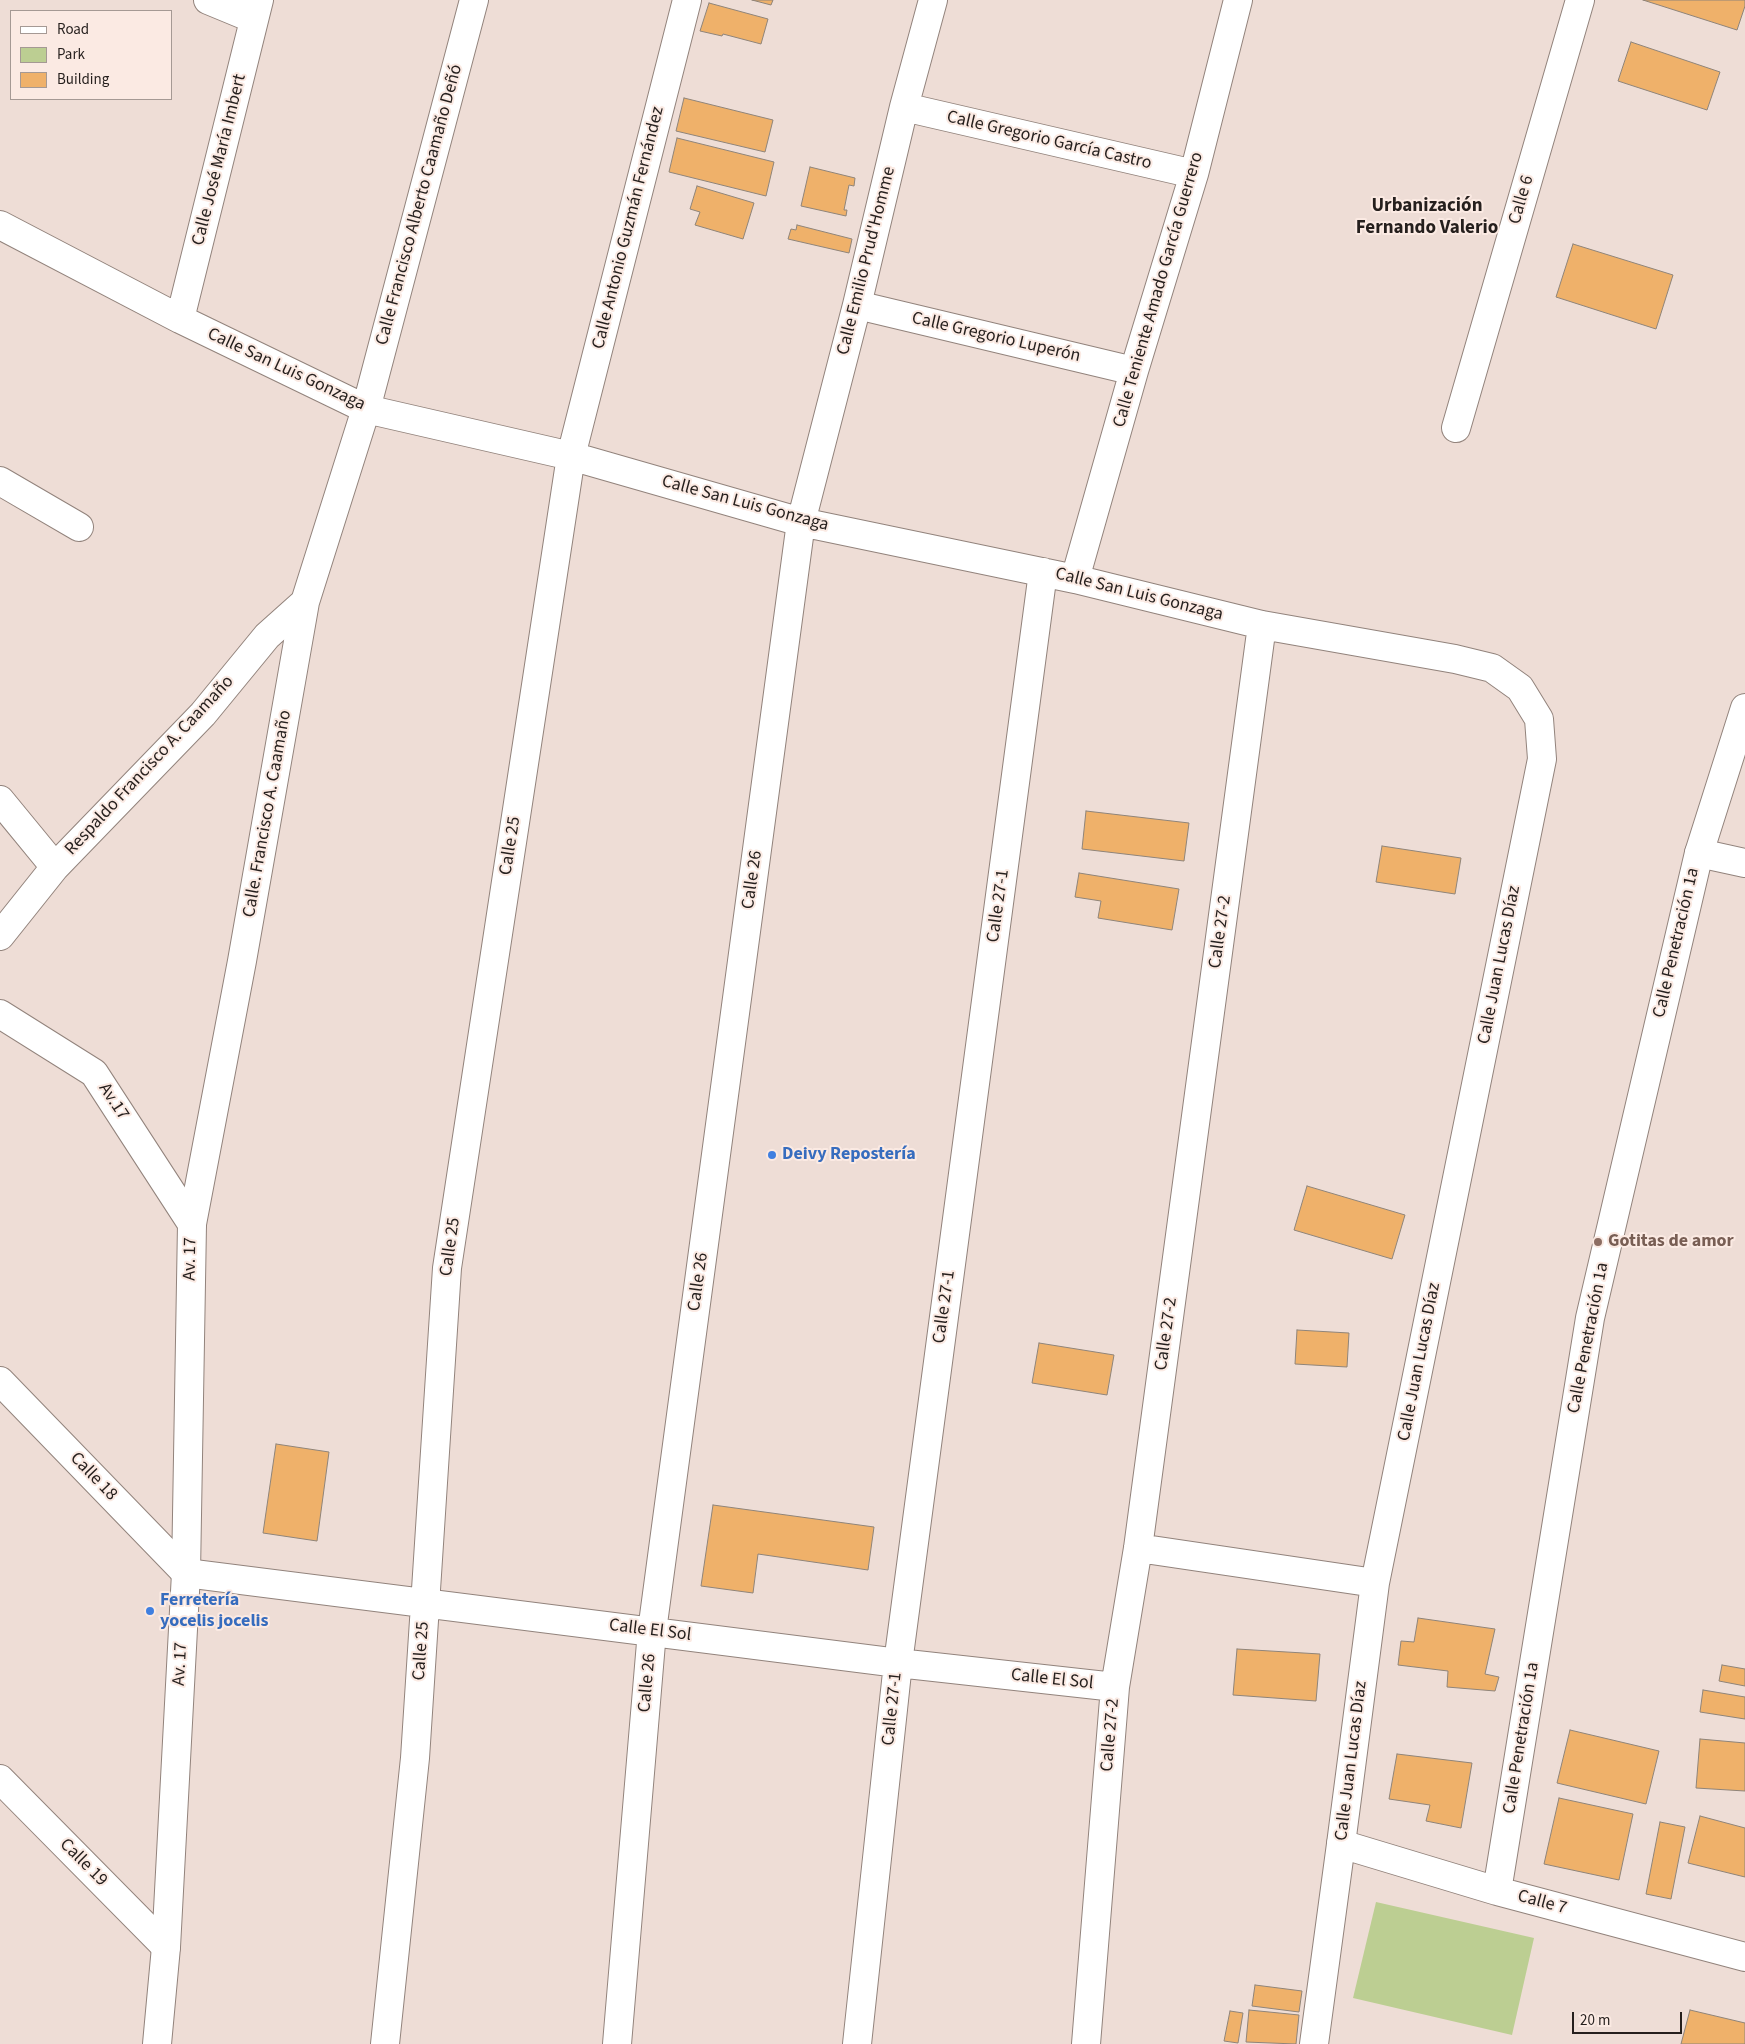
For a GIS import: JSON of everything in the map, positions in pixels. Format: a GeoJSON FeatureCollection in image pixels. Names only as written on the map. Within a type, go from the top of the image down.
{"type":"FeatureCollection","features":[{"type":"Feature","properties":{"kind":"street"},"geometry":{"type":"LineString","coordinates":[[208,0],[257,9]]}},
{"type":"Feature","properties":{"kind":"street","name":"Calle Francisco Alberto Caamaño Deñó"},"geometry":{"type":"LineString","coordinates":[[366,409],[474,0]]}},
{"type":"Feature","properties":{"kind":"street","name":"Calle Antonio Guzmán Fernández"},"geometry":{"type":"LineString","coordinates":[[571,456],[687,0]]}},
{"type":"Feature","properties":{"kind":"street","name":"Calle Emilio Prud'Homme"},"geometry":{"type":"LineString","coordinates":[[801,522],[857,305],[904,107],[933,0]]}},
{"type":"Feature","properties":{"kind":"street","name":"Calle Teniente Amado García Guerrero"},"geometry":{"type":"LineString","coordinates":[[1075,579],[1134,371],[1194,174],[1238,0]]}},
{"type":"Feature","properties":{"kind":"street","name":"Calle 6"},"geometry":{"type":"LineString","coordinates":[[1456,428],[1580,0]]}},
{"type":"Feature","properties":{"kind":"street","name":"Calle José María Imbert"},"geometry":{"type":"LineString","coordinates":[[180,319],[257,9]]}},
{"type":"Feature","properties":{"kind":"street","name":"Calle Gregorio García Castro"},"geometry":{"type":"LineString","coordinates":[[904,107],[1194,174]]}},
{"type":"Feature","properties":{"kind":"street","name":"Calle San Luis Gonzaga"},"geometry":{"type":"LineString","coordinates":[[0,225],[180,319],[366,409],[571,456],[801,522],[1075,579],[1262,625],[1455,658],[1492,668],[1520,688]]}},
{"type":"Feature","properties":{"kind":"street","name":"Calle Gregorio Luperón"},"geometry":{"type":"LineString","coordinates":[[857,305],[1134,371]]}},
{"type":"Feature","properties":{"kind":"street","name":"Calle. Francisco A. Caamaño"},"geometry":{"type":"LineString","coordinates":[[192,1224],[242,961],[305,602],[366,409]]}},
{"type":"Feature","properties":{"kind":"street","name":"Calle 25"},"geometry":{"type":"LineString","coordinates":[[385,2044],[415,1758],[447,1268],[571,456]]}},
{"type":"Feature","properties":{"kind":"street"},"geometry":{"type":"LineString","coordinates":[[0,481],[79,527]]}},
{"type":"Feature","properties":{"kind":"street","name":"Calle 26"},"geometry":{"type":"LineString","coordinates":[[617,2044],[652,1631],[801,522]]}},
{"type":"Feature","properties":{"kind":"street","name":"Calle 27-1"},"geometry":{"type":"LineString","coordinates":[[857,2044],[898,1663],[1043,572]]}},
{"type":"Feature","properties":{"kind":"street","name":"Respaldo Francisco A. Caamaño"},"geometry":{"type":"LineString","coordinates":[[0,936],[55,867],[203,714],[267,636],[305,602]]}},
{"type":"Feature","properties":{"kind":"street","name":"Calle 27-2"},"geometry":{"type":"LineString","coordinates":[[1086,2044],[1115,1686],[1138,1548],[1262,625]]}},
{"type":"Feature","properties":{"kind":"street","name":"Calle Juan Lucas Díaz"},"geometry":{"type":"LineString","coordinates":[[1314,2044],[1375,1583],[1542,759],[1539,719],[1520,688]]}},
{"type":"Feature","properties":{"kind":"street","name":"Calle Penetración 1a"},"geometry":{"type":"LineString","coordinates":[[1497,1891],[1590,1318],[1699,853],[1745,708]]}},
{"type":"Feature","properties":{"kind":"street"},"geometry":{"type":"LineString","coordinates":[[0,800],[55,867]]}},
{"type":"Feature","properties":{"kind":"street"},"geometry":{"type":"LineString","coordinates":[[1699,853],[1745,863]]}},
{"type":"Feature","properties":{"kind":"street","name":"Av.17"},"geometry":{"type":"LineString","coordinates":[[0,1014],[94,1073],[192,1224]]}},
{"type":"Feature","properties":{"kind":"street","name":"Av. 17"},"geometry":{"type":"LineString","coordinates":[[158,2044],[166,1948],[186,1573],[192,1224]]}},
{"type":"Feature","properties":{"kind":"street","name":"Calle 18"},"geometry":{"type":"LineString","coordinates":[[0,1381],[186,1573]]}},
{"type":"Feature","properties":{"kind":"street"},"geometry":{"type":"LineString","coordinates":[[1138,1548],[1375,1583]]}},
{"type":"Feature","properties":{"kind":"street","name":"Calle El Sol"},"geometry":{"type":"LineString","coordinates":[[186,1573],[898,1663],[1115,1686]]}},
{"type":"Feature","properties":{"kind":"street","name":"Calle 19"},"geometry":{"type":"LineString","coordinates":[[0,1779],[166,1948]]}},
{"type":"Feature","properties":{"kind":"street","name":"Calle 7"},"geometry":{"type":"LineString","coordinates":[[1341,1844],[1497,1891],[1745,1957]]}},
{"type":"Feature","properties":{"kind":"green space"},"geometry":{"type":"Polygon","coordinates":[[[1376,1902],[1534,1938],[1512,2035],[1353,1998],[1376,1902]]]}},
{"type":"Feature","properties":{"kind":"building"},"geometry":{"type":"Polygon","coordinates":[[[752,0],[773,0],[771,5],[752,0]]]}},
{"type":"Feature","properties":{"kind":"building"},"geometry":{"type":"Polygon","coordinates":[[[1643,0],[1745,0],[1745,6],[1737,30],[1643,0]]]}},
{"type":"Feature","properties":{"kind":"building"},"geometry":{"type":"Polygon","coordinates":[[[709,3],[768,19],[761,44],[723,34],[722,36],[700,31],[709,3]]]}},
{"type":"Feature","properties":{"kind":"building"},"geometry":{"type":"Polygon","coordinates":[[[1631,42],[1720,72],[1707,110],[1618,81],[1631,42]]]}},
{"type":"Feature","properties":{"kind":"building"},"geometry":{"type":"Polygon","coordinates":[[[684,98],[773,120],[765,152],[676,131],[684,98]]]}},
{"type":"Feature","properties":{"kind":"building"},"geometry":{"type":"Polygon","coordinates":[[[677,138],[774,162],[766,196],[669,172],[677,138]]]}},
{"type":"Feature","properties":{"kind":"building"},"geometry":{"type":"Polygon","coordinates":[[[810,167],[855,178],[854,186],[849,185],[844,210],[847,210],[846,216],[801,206],[810,167]]]}},
{"type":"Feature","properties":{"kind":"building"},"geometry":{"type":"Polygon","coordinates":[[[697,186],[754,203],[743,239],[695,225],[700,212],[690,209],[697,186]]]}},
{"type":"Feature","properties":{"kind":"building"},"geometry":{"type":"Polygon","coordinates":[[[797,225],[852,239],[849,253],[788,239],[791,229],[796,230],[797,225]]]}},
{"type":"Feature","properties":{"kind":"building"},"geometry":{"type":"Polygon","coordinates":[[[1573,244],[1673,275],[1656,329],[1556,297],[1573,244]]]}},
{"type":"Feature","properties":{"kind":"building"},"geometry":{"type":"Polygon","coordinates":[[[1086,811],[1189,823],[1184,861],[1082,849],[1086,811]]]}},
{"type":"Feature","properties":{"kind":"building"},"geometry":{"type":"Polygon","coordinates":[[[1382,846],[1461,858],[1455,894],[1376,882],[1382,846]]]}},
{"type":"Feature","properties":{"kind":"building"},"geometry":{"type":"Polygon","coordinates":[[[1079,873],[1179,889],[1172,930],[1098,918],[1101,901],[1075,897],[1079,873]]]}},
{"type":"Feature","properties":{"kind":"building"},"geometry":{"type":"Polygon","coordinates":[[[1307,1186],[1405,1215],[1392,1259],[1294,1230],[1307,1186]]]}},
{"type":"Feature","properties":{"kind":"building"},"geometry":{"type":"Polygon","coordinates":[[[1297,1330],[1349,1333],[1347,1367],[1295,1364],[1297,1330]]]}},
{"type":"Feature","properties":{"kind":"building"},"geometry":{"type":"Polygon","coordinates":[[[1039,1343],[1114,1355],[1107,1395],[1032,1383],[1039,1343]]]}},
{"type":"Feature","properties":{"kind":"building"},"geometry":{"type":"Polygon","coordinates":[[[276,1444],[329,1452],[317,1541],[263,1533],[276,1444]]]}},
{"type":"Feature","properties":{"kind":"building"},"geometry":{"type":"Polygon","coordinates":[[[713,1505],[874,1527],[868,1570],[758,1554],[753,1593],[701,1586],[713,1505]]]}},
{"type":"Feature","properties":{"kind":"building"},"geometry":{"type":"Polygon","coordinates":[[[1418,1618],[1495,1629],[1485,1674],[1499,1677],[1495,1691],[1447,1687],[1448,1671],[1398,1665],[1401,1641],[1414,1642],[1418,1618]]]}},
{"type":"Feature","properties":{"kind":"building"},"geometry":{"type":"Polygon","coordinates":[[[1237,1649],[1320,1654],[1316,1701],[1233,1695],[1237,1649]]]}},
{"type":"Feature","properties":{"kind":"building"},"geometry":{"type":"Polygon","coordinates":[[[1722,1665],[1745,1669],[1745,1686],[1719,1681],[1722,1665]]]}},
{"type":"Feature","properties":{"kind":"building"},"geometry":{"type":"Polygon","coordinates":[[[1703,1690],[1745,1697],[1745,1719],[1700,1712],[1703,1690]]]}},
{"type":"Feature","properties":{"kind":"building"},"geometry":{"type":"Polygon","coordinates":[[[1570,1730],[1659,1751],[1646,1804],[1557,1783],[1570,1730]]]}},
{"type":"Feature","properties":{"kind":"building"},"geometry":{"type":"Polygon","coordinates":[[[1700,1739],[1745,1743],[1745,1791],[1696,1788],[1700,1739]]]}},
{"type":"Feature","properties":{"kind":"building"},"geometry":{"type":"Polygon","coordinates":[[[1397,1754],[1472,1763],[1461,1828],[1426,1821],[1430,1805],[1389,1799],[1397,1754]]]}},
{"type":"Feature","properties":{"kind":"building"},"geometry":{"type":"Polygon","coordinates":[[[1559,1798],[1633,1814],[1619,1880],[1544,1864],[1559,1798]]]}},
{"type":"Feature","properties":{"kind":"building"},"geometry":{"type":"Polygon","coordinates":[[[1700,1816],[1745,1828],[1745,1877],[1688,1863],[1700,1816]]]}},
{"type":"Feature","properties":{"kind":"building"},"geometry":{"type":"Polygon","coordinates":[[[1660,1822],[1685,1827],[1671,1899],[1646,1894],[1660,1822]]]}},
{"type":"Feature","properties":{"kind":"building"},"geometry":{"type":"Polygon","coordinates":[[[1255,1985],[1302,1991],[1299,2012],[1252,2006],[1255,1985]]]}},
{"type":"Feature","properties":{"kind":"building"},"geometry":{"type":"Polygon","coordinates":[[[1249,2010],[1299,2015],[1296,2044],[1246,2042],[1249,2010]]]}},
{"type":"Feature","properties":{"kind":"building"},"geometry":{"type":"Polygon","coordinates":[[[1690,2010],[1745,2023],[1745,2044],[1681,2044],[1690,2010]]]}},
{"type":"Feature","properties":{"kind":"building"},"geometry":{"type":"Polygon","coordinates":[[[1230,2011],[1243,2013],[1238,2043],[1224,2041],[1230,2011]]]}},
{"type":"Feature","properties":{"kind":"place","name":"Deivy Repostería"},"geometry":{"type":"Point","coordinates":[772,1155]}},
{"type":"Feature","properties":{"kind":"place","name":"Gotitas de amor"},"geometry":{"type":"Point","coordinates":[1598,1242]}},
{"type":"Feature","properties":{"kind":"place","name":"Ferretería yocelis jocelis"},"geometry":{"type":"Point","coordinates":[150,1611]}},
{"type":"Feature","properties":{"kind":"district","name":"Urbanización Fernando Valerio"},"geometry":{"type":"Point","coordinates":[1427,218]}}]}
